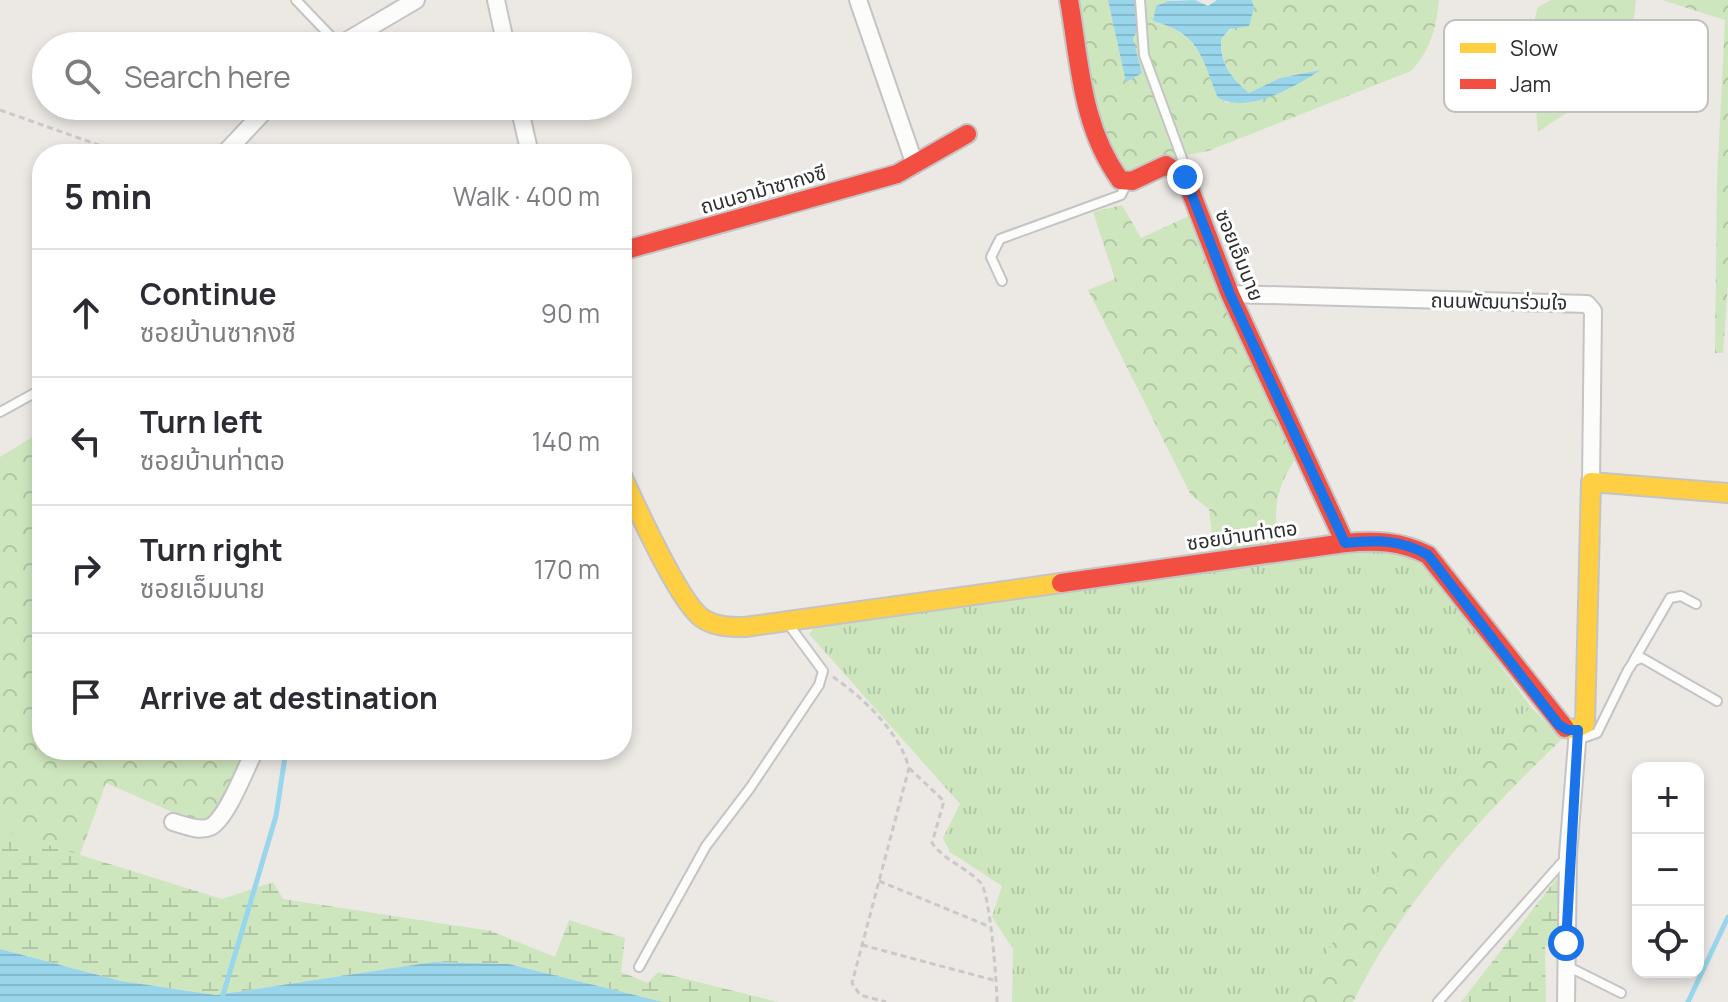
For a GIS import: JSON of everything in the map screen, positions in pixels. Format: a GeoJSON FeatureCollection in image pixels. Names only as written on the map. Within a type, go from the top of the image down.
{"type":"FeatureCollection","features":[{"type":"Feature","properties":{"kind":"street"},"geometry":{"type":"LineString","coordinates":[[363,32],[416,0]]}},
{"type":"Feature","properties":{"kind":"street"},"geometry":{"type":"LineString","coordinates":[[496,0],[503,32]]}},
{"type":"Feature","properties":{"kind":"street"},"geometry":{"type":"LineString","coordinates":[[858,0],[915,165]]}},
{"type":"Feature","properties":{"kind":"street"},"geometry":{"type":"LineString","coordinates":[[1069,0],[1091,129],[1104,163],[1120,180],[1128,181]]}},
{"type":"Feature","properties":{"kind":"street"},"geometry":{"type":"LineString","coordinates":[[233,144],[256,120]]}},
{"type":"Feature","properties":{"kind":"street"},"geometry":{"type":"LineString","coordinates":[[522,120],[528,144]]}},
{"type":"Feature","properties":{"kind":"street","name":"ถนนอาม้าซากงซี"},"geometry":{"type":"LineString","coordinates":[[632,248],[897,174],[967,134]]}},
{"type":"Feature","properties":{"kind":"street","name":"ซอยเอ็มนาย"},"geometry":{"type":"LineString","coordinates":[[1128,181],[1166,165],[1185,177],[1345,543]]}},
{"type":"Feature","properties":{"kind":"street","name":"ถนนพัฒนาร่วมใจ"},"geometry":{"type":"LineString","coordinates":[[1234,294],[1587,304],[1593,311],[1591,482]]}},
{"type":"Feature","properties":{"kind":"street"},"geometry":{"type":"LineString","coordinates":[[1566,1002],[1568,855],[1577,735],[1585,724],[1591,482],[1599,480],[1728,493]]}},
{"type":"Feature","properties":{"kind":"street","name":"ซอยบ้านท่าตอ"},"geometry":{"type":"LineString","coordinates":[[632,498],[648,532],[702,620],[718,627],[786,621],[1345,543],[1385,540],[1408,543],[1428,555],[1559,725],[1577,735]]}},
{"type":"Feature","properties":{"kind":"street"},"geometry":{"type":"LineString","coordinates":[[173,822],[198,829],[210,827],[221,817],[250,760]]}},
{"type":"Feature","properties":{"kind":"lane"},"geometry":{"type":"LineString","coordinates":[[296,0],[330,32]]}},
{"type":"Feature","properties":{"kind":"lane"},"geometry":{"type":"LineString","coordinates":[[1140,0],[1144,55],[1234,294]]}},
{"type":"Feature","properties":{"kind":"lane"},"geometry":{"type":"LineString","coordinates":[[1002,281],[991,257],[1000,239],[1121,195],[1128,181]]}},
{"type":"Feature","properties":{"kind":"lane"},"geometry":{"type":"LineString","coordinates":[[0,412],[32,394]]}},
{"type":"Feature","properties":{"kind":"lane"},"geometry":{"type":"LineString","coordinates":[[1577,735],[1597,733],[1670,598],[1681,596],[1696,604]]}},
{"type":"Feature","properties":{"kind":"lane"},"geometry":{"type":"LineString","coordinates":[[639,967],[706,846],[759,775],[819,685],[823,671],[786,621]]}},
{"type":"Feature","properties":{"kind":"lane"},"geometry":{"type":"LineString","coordinates":[[1634,661],[1649,659],[1717,701]]}},
{"type":"Feature","properties":{"kind":"lane"},"geometry":{"type":"LineString","coordinates":[[1438,1002],[1568,855]]}},
{"type":"Feature","properties":{"kind":"lane"},"geometry":{"type":"LineString","coordinates":[[1566,966],[1621,993]]}},
{"type":"Feature","properties":{"kind":"path"},"geometry":{"type":"LineString","coordinates":[[0,110],[96,144]]}},
{"type":"Feature","properties":{"kind":"path"},"geometry":{"type":"LineString","coordinates":[[823,671],[856,692],[905,753],[909,768],[852,983],[860,995],[886,1002]]}},
{"type":"Feature","properties":{"kind":"path"},"geometry":{"type":"LineString","coordinates":[[909,768],[944,801],[932,843],[941,854],[979,882],[986,892],[997,1002]]}},
{"type":"Feature","properties":{"kind":"path"},"geometry":{"type":"LineString","coordinates":[[879,881],[988,926]]}},
{"type":"Feature","properties":{"kind":"path"},"geometry":{"type":"LineString","coordinates":[[862,945],[997,981]]}},
{"type":"Feature","properties":{"kind":"green space"},"geometry":{"type":"Polygon","coordinates":[[[1060,0],[1108,0],[1126,81],[1142,73],[1132,39],[1140,25],[1134,0],[1175,0],[1169,1],[1153,21],[1190,40],[1202,59],[1218,98],[1227,103],[1319,71],[1280,78],[1249,94],[1237,82],[1225,63],[1221,39],[1254,8],[1252,0],[1439,0],[1431,38],[1411,71],[1208,151],[1156,161],[1118,188],[1060,0]]]}},
{"type":"Feature","properties":{"kind":"green space"},"geometry":{"type":"Polygon","coordinates":[[[1551,0],[1636,0],[1634,20],[1535,20],[1538,7],[1551,0]]]}},
{"type":"Feature","properties":{"kind":"green space"},"geometry":{"type":"Polygon","coordinates":[[[1662,0],[1728,0],[1728,283],[1723,353],[1715,353],[1717,182],[1725,20],[1662,0]]]}},
{"type":"Feature","properties":{"kind":"green space"},"geometry":{"type":"Polygon","coordinates":[[[1536,112],[1568,112],[1538,132],[1536,112]]]}},
{"type":"Feature","properties":{"kind":"green space"},"geometry":{"type":"Polygon","coordinates":[[[1122,205],[1141,238],[1191,215],[1297,457],[1278,497],[1278,541],[1214,553],[1209,509],[1191,495],[1088,290],[1115,279],[1093,212],[1122,205]]]}},
{"type":"Feature","properties":{"kind":"green space"},"geometry":{"type":"Polygon","coordinates":[[[32,437],[32,760],[243,760],[212,821],[195,822],[106,783],[79,857],[0,830],[0,457],[32,437]]]}},
{"type":"Feature","properties":{"kind":"green space"},"geometry":{"type":"Polygon","coordinates":[[[1394,544],[1419,554],[1531,707],[1404,834],[1344,923],[1298,1002],[1012,1002],[1013,949],[992,917],[1002,886],[950,852],[943,838],[960,804],[809,634],[817,624],[1394,544]]]}},
{"type":"Feature","properties":{"kind":"green space"},"geometry":{"type":"Polygon","coordinates":[[[1531,707],[1562,739],[1473,830],[1420,894],[1373,964],[1353,1002],[1298,1002],[1344,923],[1404,834],[1531,707]]]}},
{"type":"Feature","properties":{"kind":"green space"},"geometry":{"type":"Polygon","coordinates":[[[0,830],[222,899],[273,882],[283,899],[491,931],[555,957],[569,920],[625,938],[621,972],[648,983],[658,972],[778,1002],[663,1002],[509,964],[433,962],[216,995],[121,981],[0,949],[0,830]]]}},
{"type":"Feature","properties":{"kind":"green space"},"geometry":{"type":"Polygon","coordinates":[[[1561,873],[1561,946],[1545,946],[1546,1002],[1461,1002],[1561,873]]]}},
{"type":"Feature","properties":{"kind":"water"},"geometry":{"type":"Polygon","coordinates":[[[1108,0],[1134,0],[1140,25],[1133,39],[1142,73],[1126,82],[1108,0]]]}},
{"type":"Feature","properties":{"kind":"water"},"geometry":{"type":"Polygon","coordinates":[[[1195,0],[1208,6],[1217,0],[1252,0],[1254,8],[1249,26],[1230,29],[1221,39],[1222,56],[1228,70],[1249,93],[1280,78],[1321,70],[1285,91],[1257,101],[1230,102],[1218,98],[1202,59],[1190,40],[1169,26],[1153,21],[1156,6],[1169,1],[1195,0]]]}},
{"type":"Feature","properties":{"kind":"water"},"geometry":{"type":"Polygon","coordinates":[[[0,949],[121,981],[216,995],[433,962],[509,964],[663,1002],[0,1002],[0,949]]]}},
{"type":"Feature","properties":{"kind":"waterway"},"geometry":{"type":"LineString","coordinates":[[221,1002],[276,816],[284,760]]}},
{"type":"Feature","properties":{"kind":"waterway"},"geometry":{"type":"LineString","coordinates":[[1688,1002],[1728,917]]}},
{"type":"Feature","properties":{"kind":"traffic: slow"},"geometry":{"type":"LineString","coordinates":[[1565,728],[1575,729],[1585,724],[1591,482],[1728,493]]}},
{"type":"Feature","properties":{"kind":"traffic: slow"},"geometry":{"type":"LineString","coordinates":[[632,497],[682,593],[702,618],[717,625],[745,627],[1061,583]]}},
{"type":"Feature","properties":{"kind":"traffic: jam"},"geometry":{"type":"LineString","coordinates":[[1069,0],[1084,93],[1097,138],[1107,159],[1120,180],[1132,181],[1166,165],[1185,177],[1230,294],[1345,543]]}},
{"type":"Feature","properties":{"kind":"traffic: jam"},"geometry":{"type":"LineString","coordinates":[[632,248],[897,174],[967,134]]}},
{"type":"Feature","properties":{"kind":"traffic: jam"},"geometry":{"type":"LineString","coordinates":[[1061,583],[1345,543],[1398,544],[1428,555],[1565,728]]}},
{"type":"Feature","properties":{"kind":"route"},"geometry":{"type":"LineString","coordinates":[[1185,177],[1230,294],[1345,543],[1385,540],[1408,543],[1428,555],[1559,725],[1568,730],[1578,730],[1568,855],[1566,943]]}}]}
